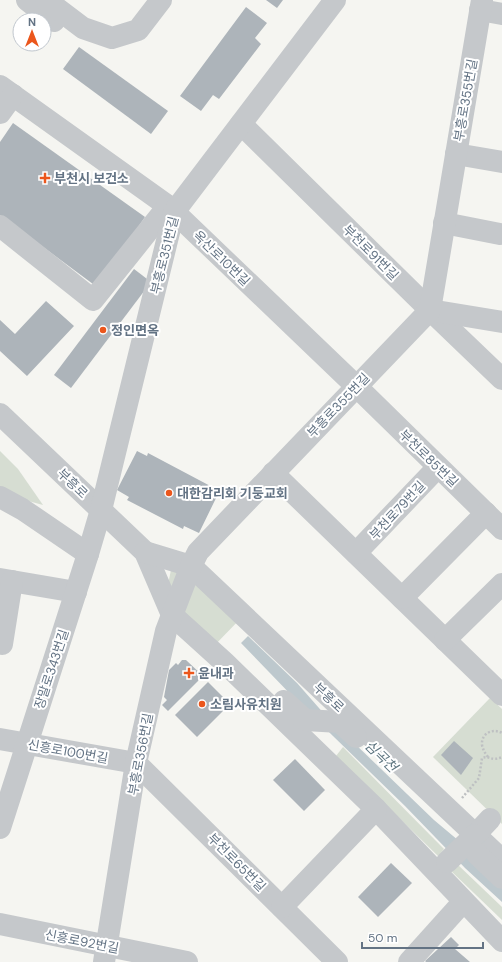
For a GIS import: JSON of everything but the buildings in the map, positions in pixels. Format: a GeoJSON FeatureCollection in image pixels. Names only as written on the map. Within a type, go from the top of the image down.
{"type":"FeatureCollection","features":[{"type":"Feature","properties":{"kind":"street"},"geometry":{"type":"LineString","coordinates":[[27,0],[60,26]]}},
{"type":"Feature","properties":{"kind":"street"},"geometry":{"type":"LineString","coordinates":[[46,0],[82,28],[112,38],[138,30],[161,0]]}},
{"type":"Feature","properties":{"kind":"street","name":"부흥로351번길"},"geometry":{"type":"LineString","coordinates":[[101,510],[171,209],[241,124],[335,0]]}},
{"type":"Feature","properties":{"kind":"street"},"geometry":{"type":"LineString","coordinates":[[481,5],[502,14]]}},
{"type":"Feature","properties":{"kind":"street","name":"부흥로355번길"},"geometry":{"type":"LineString","coordinates":[[190,566],[198,552],[430,310],[481,5]]}},
{"type":"Feature","properties":{"kind":"street"},"geometry":{"type":"LineString","coordinates":[[0,113],[6,91]]}},
{"type":"Feature","properties":{"kind":"street","name":"옥산로10번길"},"geometry":{"type":"LineString","coordinates":[[6,91],[171,209],[356,386]]}},
{"type":"Feature","properties":{"kind":"street","name":"부천로91번길"},"geometry":{"type":"LineString","coordinates":[[241,124],[502,379]]}},
{"type":"Feature","properties":{"kind":"street"},"geometry":{"type":"LineString","coordinates":[[456,154],[502,162]]}},
{"type":"Feature","properties":{"kind":"street"},"geometry":{"type":"LineString","coordinates":[[0,226],[93,300],[171,209]]}},
{"type":"Feature","properties":{"kind":"street"},"geometry":{"type":"LineString","coordinates":[[444,223],[500,234]]}},
{"type":"Feature","properties":{"kind":"street"},"geometry":{"type":"LineString","coordinates":[[430,310],[502,322]]}},
{"type":"Feature","properties":{"kind":"street","name":"부천로85번길"},"geometry":{"type":"LineString","coordinates":[[356,386],[502,529]]}},
{"type":"Feature","properties":{"kind":"street","name":"부흥로"},"geometry":{"type":"LineString","coordinates":[[0,414],[145,552],[172,615],[225,663],[376,809],[442,868],[463,902],[502,942]]}},
{"type":"Feature","properties":{"kind":"street","name":"부천로79번길"},"geometry":{"type":"LineString","coordinates":[[356,553],[438,467]]}},
{"type":"Feature","properties":{"kind":"street"},"geometry":{"type":"LineString","coordinates":[[273,473],[502,695]]}},
{"type":"Feature","properties":{"kind":"street"},"geometry":{"type":"LineString","coordinates":[[0,497],[22,509],[88,554]]}},
{"type":"Feature","properties":{"kind":"street","name":"장말로343번길"},"geometry":{"type":"LineString","coordinates":[[0,828],[101,510]]}},
{"type":"Feature","properties":{"kind":"street"},"geometry":{"type":"LineString","coordinates":[[402,598],[486,513]]}},
{"type":"Feature","properties":{"kind":"street","name":"부흥로"},"geometry":{"type":"LineString","coordinates":[[145,552],[190,566],[450,811],[473,837],[502,864]]}},
{"type":"Feature","properties":{"kind":"street","name":"부흥로356번길"},"geometry":{"type":"LineString","coordinates":[[105,954],[136,763],[166,631],[190,566]]}},
{"type":"Feature","properties":{"kind":"street"},"geometry":{"type":"LineString","coordinates":[[2,644],[6,580],[76,592]]}},
{"type":"Feature","properties":{"kind":"street"},"geometry":{"type":"LineString","coordinates":[[445,640],[502,584]]}},
{"type":"Feature","properties":{"kind":"street"},"geometry":{"type":"LineString","coordinates":[[251,669],[305,720],[340,722],[355,737],[502,864]]}},
{"type":"Feature","properties":{"kind":"street"},"geometry":{"type":"LineString","coordinates":[[355,737],[383,756],[473,837]]}},
{"type":"Feature","properties":{"kind":"street","name":"신흥로100번길"},"geometry":{"type":"LineString","coordinates":[[0,739],[136,763]]}},
{"type":"Feature","properties":{"kind":"street","name":"부천로65번길"},"geometry":{"type":"LineString","coordinates":[[136,763],[338,962]]}},
{"type":"Feature","properties":{"kind":"street"},"geometry":{"type":"LineString","coordinates":[[282,907],[376,809]]}},
{"type":"Feature","properties":{"kind":"street"},"geometry":{"type":"LineString","coordinates":[[442,868],[490,819]]}},
{"type":"Feature","properties":{"kind":"street"},"geometry":{"type":"LineString","coordinates":[[409,962],[463,902]]}},
{"type":"Feature","properties":{"kind":"street","name":"신흥로92번길"},"geometry":{"type":"LineString","coordinates":[[0,924],[105,954],[187,962]]}},
{"type":"Feature","properties":{"kind":"path"},"geometry":{"type":"LineString","coordinates":[[488,757],[482,747],[485,736],[492,731],[502,733]]}},
{"type":"Feature","properties":{"kind":"path"},"geometry":{"type":"LineString","coordinates":[[450,811],[479,778],[482,758],[488,757],[497,759],[502,757]]}},
{"type":"Feature","properties":{"kind":"shaded area"},"geometry":{"type":"Polygon","coordinates":[[[0,451],[18,469],[43,505],[10,496],[0,490],[0,451]]]}},
{"type":"Feature","properties":{"kind":"shaded area"},"geometry":{"type":"Polygon","coordinates":[[[172,565],[243,616],[210,650],[165,599],[172,565]]]}},
{"type":"Feature","properties":{"kind":"shaded area"},"geometry":{"type":"Polygon","coordinates":[[[248,636],[297,683],[326,716],[434,820],[502,879],[502,902],[465,868],[405,806],[297,701],[241,643],[248,636]]]}},
{"type":"Feature","properties":{"kind":"shaded area"},"geometry":{"type":"Polygon","coordinates":[[[490,698],[502,709],[502,824],[433,757],[490,698]]]}},
{"type":"Feature","properties":{"kind":"shaded area"},"geometry":{"type":"Polygon","coordinates":[[[343,747],[444,849],[438,856],[336,756],[343,747]]]}},
{"type":"Feature","properties":{"kind":"shaded area"},"geometry":{"type":"Polygon","coordinates":[[[456,863],[502,907],[502,920],[449,869],[456,863]]]}},
{"type":"Feature","properties":{"kind":"place","name":"부천시 보건소"},"geometry":{"type":"Point","coordinates":[45,178]}},
{"type":"Feature","properties":{"kind":"place","name":"정인면옥"},"geometry":{"type":"Point","coordinates":[103,330]}},
{"type":"Feature","properties":{"kind":"place","name":"대한감리회 기둥교회"},"geometry":{"type":"Point","coordinates":[169,493]}},
{"type":"Feature","properties":{"kind":"place","name":"윤내과"},"geometry":{"type":"Point","coordinates":[189,673]}},
{"type":"Feature","properties":{"kind":"place","name":"소림사유치원"},"geometry":{"type":"Point","coordinates":[202,704]}},
{"type":"Feature","properties":{"kind":"water label","name":"심곡천"},"geometry":{"type":"Point","coordinates":[381,756]}}]}
